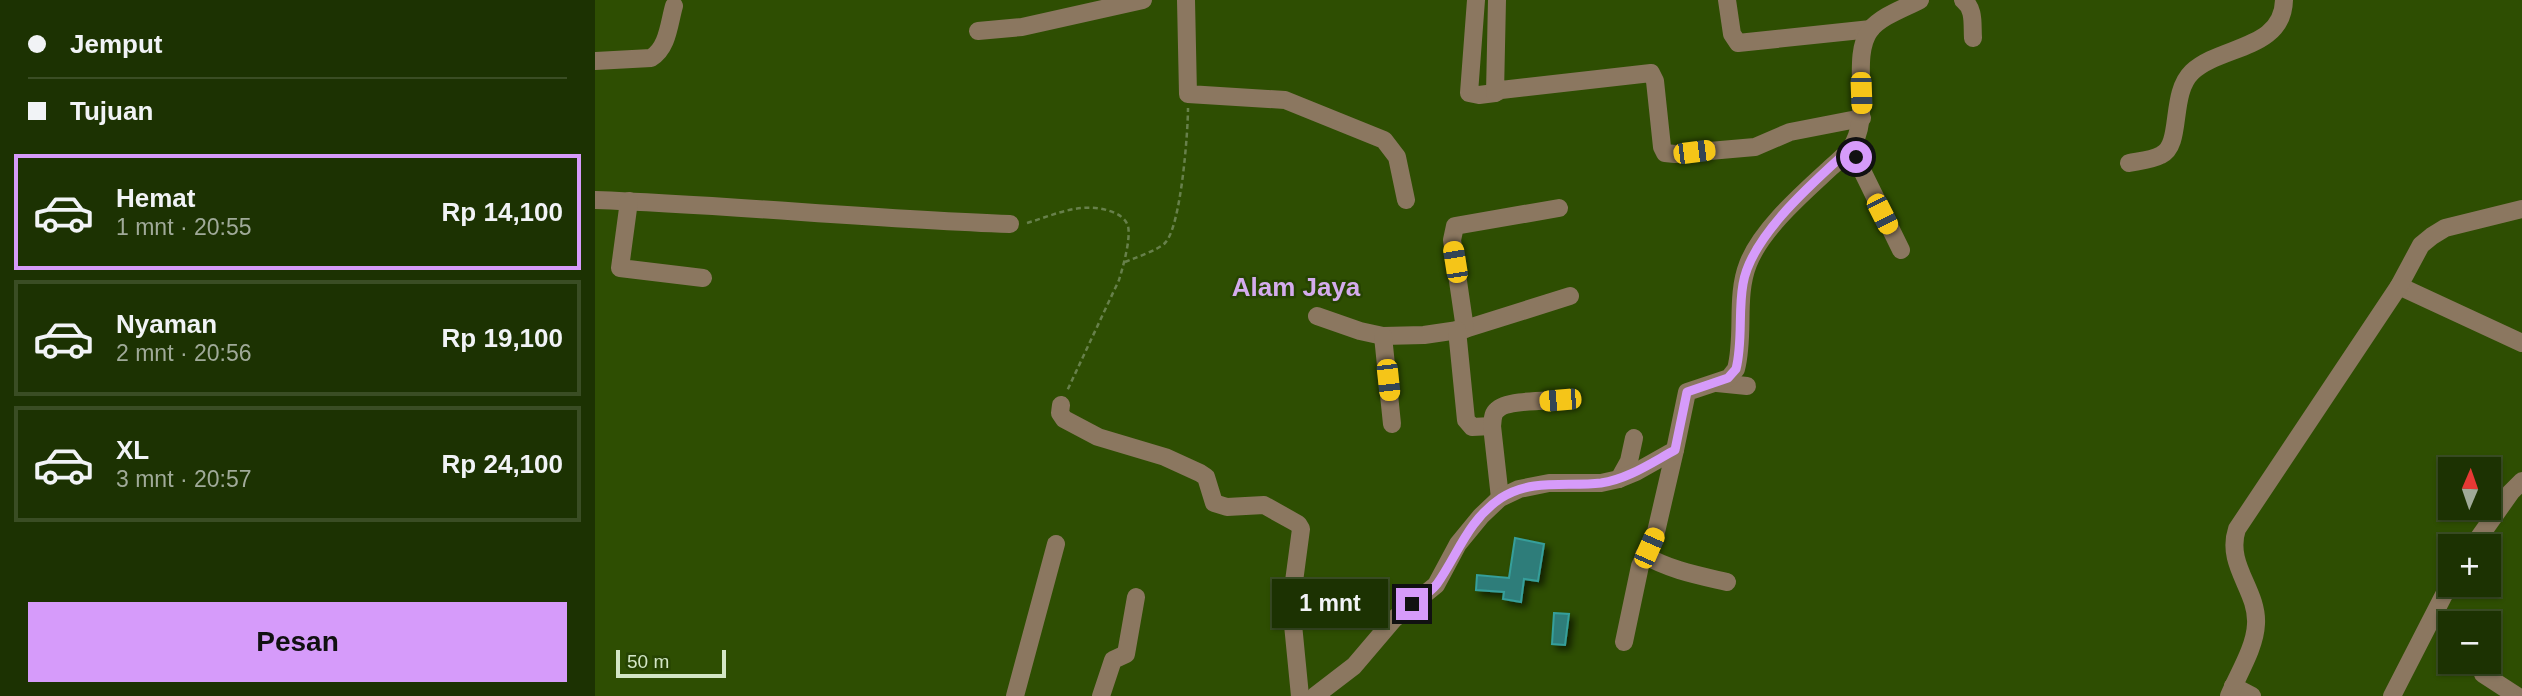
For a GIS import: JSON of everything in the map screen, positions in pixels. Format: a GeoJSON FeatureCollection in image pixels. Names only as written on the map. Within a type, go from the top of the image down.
{"type":"FeatureCollection","features":[{"type":"Feature","properties":{"kind":"street"},"geometry":{"type":"LineString","coordinates":[[978,31],[1022,27],[1143,0]]}},
{"type":"Feature","properties":{"kind":"street"},"geometry":{"type":"LineString","coordinates":[[1186,0],[1188,94],[1285,100],[1384,140],[1397,157],[1406,200]]}},
{"type":"Feature","properties":{"kind":"street"},"geometry":{"type":"LineString","coordinates":[[1476,0],[1469,93],[1479,95],[1501,90],[1651,73],[1655,81],[1662,147],[1665,153],[1755,147],[1790,132],[1862,118]]}},
{"type":"Feature","properties":{"kind":"street"},"geometry":{"type":"LineString","coordinates":[[1495,93],[1497,0]]}},
{"type":"Feature","properties":{"kind":"street"},"geometry":{"type":"LineString","coordinates":[[1727,0],[1732,34],[1738,43],[1871,29]]}},
{"type":"Feature","properties":{"kind":"street"},"geometry":{"type":"LineString","coordinates":[[1624,642],[1644,555],[1656,532],[1685,395],[1693,389],[1732,376],[1737,365],[1743,285],[1754,252],[1809,188],[1851,148],[1862,118],[1863,56],[1865,40],[1871,29],[1920,0]]}},
{"type":"Feature","properties":{"kind":"street"},"geometry":{"type":"LineString","coordinates":[[1963,0],[1972,12],[1973,38]]}},
{"type":"Feature","properties":{"kind":"street"},"geometry":{"type":"LineString","coordinates":[[2129,163],[2161,155],[2167,150],[2174,139],[2179,92],[2192,72],[2268,34],[2280,22],[2284,0]]}},
{"type":"Feature","properties":{"kind":"street"},"geometry":{"type":"LineString","coordinates":[[595,61],[651,58],[659,54],[674,6]]}},
{"type":"Feature","properties":{"kind":"street"},"geometry":{"type":"LineString","coordinates":[[1851,148],[1901,250]]}},
{"type":"Feature","properties":{"kind":"street"},"geometry":{"type":"LineString","coordinates":[[595,200],[1010,224]]}},
{"type":"Feature","properties":{"kind":"street"},"geometry":{"type":"LineString","coordinates":[[629,201],[620,268],[703,278]]}},
{"type":"Feature","properties":{"kind":"street"},"geometry":{"type":"LineString","coordinates":[[1492,426],[1472,427],[1466,420],[1452,240],[1455,226],[1559,208]]}},
{"type":"Feature","properties":{"kind":"street"},"geometry":{"type":"LineString","coordinates":[[2252,696],[2231,691],[2252,643],[2256,623],[2253,605],[2237,569],[2234,547],[2237,529],[2399,286],[2421,245],[2445,228],[2522,209]]}},
{"type":"Feature","properties":{"kind":"street"},"geometry":{"type":"LineString","coordinates":[[2399,286],[2521,340]]}},
{"type":"Feature","properties":{"kind":"street"},"geometry":{"type":"LineString","coordinates":[[1317,316],[1383,336],[1424,335],[1461,330],[1570,296]]}},
{"type":"Feature","properties":{"kind":"street"},"geometry":{"type":"LineString","coordinates":[[1383,336],[1392,424]]}},
{"type":"Feature","properties":{"kind":"street"},"geometry":{"type":"LineString","coordinates":[[1717,383],[1747,386]]}},
{"type":"Feature","properties":{"kind":"street"},"geometry":{"type":"LineString","coordinates":[[1500,499],[1493,414],[1507,404],[1560,400]]}},
{"type":"Feature","properties":{"kind":"street"},"geometry":{"type":"LineString","coordinates":[[1061,405],[1060,413],[1064,419],[1098,437],[1165,457],[1200,473],[1206,477],[1214,503],[1227,507],[1264,505],[1298,524],[1301,529],[1291,614],[1300,696]]}},
{"type":"Feature","properties":{"kind":"street"},"geometry":{"type":"LineString","coordinates":[[1619,479],[1632,454],[1634,438]]}},
{"type":"Feature","properties":{"kind":"street"},"geometry":{"type":"LineString","coordinates":[[1315,696],[1354,666],[1394,619],[1436,585],[1458,544],[1481,516],[1500,499],[1519,489],[1549,483],[1601,483],[1619,479],[1675,450]]}},
{"type":"Feature","properties":{"kind":"street"},"geometry":{"type":"LineString","coordinates":[[2481,534],[2522,481]]}},
{"type":"Feature","properties":{"kind":"street"},"geometry":{"type":"LineString","coordinates":[[1015,696],[1056,544]]}},
{"type":"Feature","properties":{"kind":"street"},"geometry":{"type":"LineString","coordinates":[[1644,555],[1663,566],[1727,582]]}},
{"type":"Feature","properties":{"kind":"street"},"geometry":{"type":"LineString","coordinates":[[1101,696],[1113,660],[1126,654],[1136,597]]}},
{"type":"Feature","properties":{"kind":"street"},"geometry":{"type":"LineString","coordinates":[[2392,696],[2443,597]]}},
{"type":"Feature","properties":{"kind":"street"},"geometry":{"type":"LineString","coordinates":[[2483,674],[2517,696]]}},
{"type":"Feature","properties":{"kind":"path"},"geometry":{"type":"LineString","coordinates":[[1125,262],[1165,243],[1173,228],[1183,173],[1188,94]]}},
{"type":"Feature","properties":{"kind":"path"},"geometry":{"type":"LineString","coordinates":[[1010,224],[1023,224],[1090,206],[1104,208],[1122,217],[1128,225],[1125,262],[1113,296],[1061,405]]}},
{"type":"Feature","properties":{"kind":"shaded area"},"geometry":{"type":"Polygon","coordinates":[[[595,0],[2522,0],[2522,696],[595,696],[595,0]]]}},
{"type":"Feature","properties":{"kind":"building"},"geometry":{"type":"Polygon","coordinates":[[[1515,538],[1544,544],[1538,581],[1524,579],[1521,602],[1503,599],[1504,592],[1476,590],[1477,575],[1509,578],[1515,538]]]}},
{"type":"Feature","properties":{"kind":"building"},"geometry":{"type":"Polygon","coordinates":[[[1554,613],[1569,614],[1565,645],[1552,644],[1554,613]]]}},
{"type":"Feature","properties":{"kind":"district","name":"Alam Jaya"},"geometry":{"type":"Point","coordinates":[1296,287]}},
{"type":"Feature","properties":{"kind":"route"},"geometry":{"type":"LineString","coordinates":[[1412,604],[1436,585],[1458,544],[1481,516],[1500,499],[1519,489],[1549,483],[1601,483],[1619,479],[1675,450],[1687,392],[1728,378],[1736,369],[1743,285],[1747,266],[1754,252],[1778,221],[1851,148],[1856,157]]}}]}
